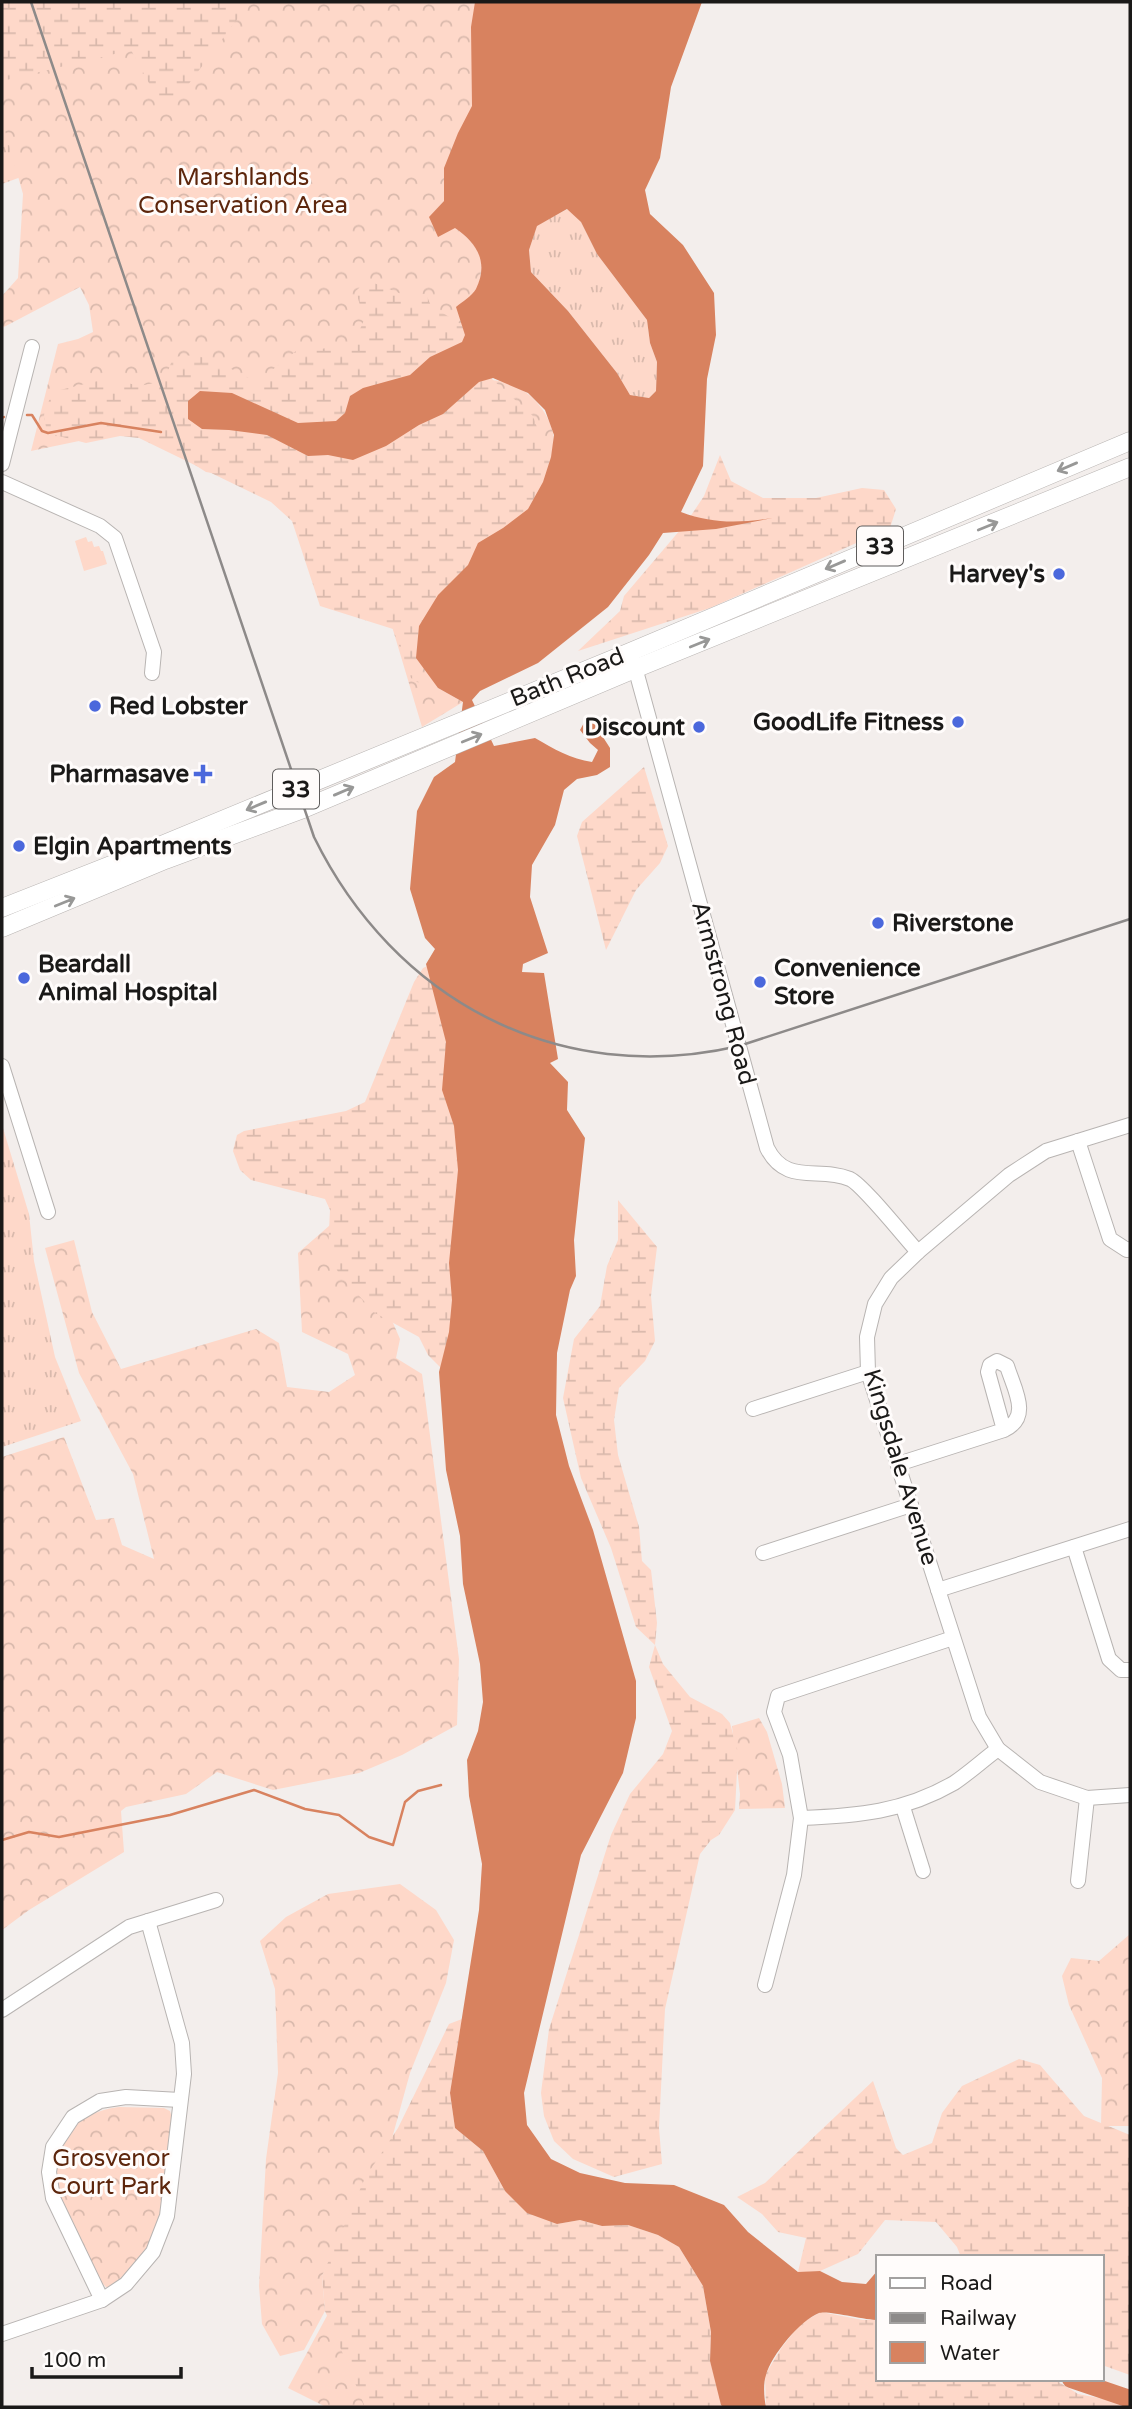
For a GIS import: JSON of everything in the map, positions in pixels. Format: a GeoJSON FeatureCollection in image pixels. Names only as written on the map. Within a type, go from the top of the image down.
{"type":"FeatureCollection","features":[{"type":"Feature","properties":{"kind":"main road","name":"Bath Road"},"geometry":{"type":"LineString","coordinates":[[2,908],[162,853],[303,809],[505,725],[634,660],[1130,440]]}},
{"type":"Feature","properties":{"kind":"main road","name":"Bath Road"},"geometry":{"type":"LineString","coordinates":[[2,928],[162,853],[494,707],[634,660],[1130,467]]}},
{"type":"Feature","properties":{"kind":"street"},"geometry":{"type":"LineString","coordinates":[[2,464],[32,347]]}},
{"type":"Feature","properties":{"kind":"street"},"geometry":{"type":"LineString","coordinates":[[2,482],[100,526],[115,538],[154,652],[152,673]]}},
{"type":"Feature","properties":{"kind":"street","name":"Armstrong Road"},"geometry":{"type":"LineString","coordinates":[[634,660],[766,1148],[772,1159],[784,1169],[850,1180],[864,1191],[918,1252]]}},
{"type":"Feature","properties":{"kind":"street"},"geometry":{"type":"LineString","coordinates":[[2,1066],[48,1212]]}},
{"type":"Feature","properties":{"kind":"street","name":"Kingsdale Avenue"},"geometry":{"type":"LineString","coordinates":[[1130,1125],[1046,1152],[1009,1175],[891,1278],[875,1304],[867,1337],[868,1372],[979,1717],[998,1749],[1040,1782],[1087,1798],[1130,1795]]}},
{"type":"Feature","properties":{"kind":"street"},"geometry":{"type":"LineString","coordinates":[[1078,1141],[1110,1239],[1127,1250],[1130,1249]]}},
{"type":"Feature","properties":{"kind":"street"},"geometry":{"type":"LineString","coordinates":[[753,1409],[868,1372]]}},
{"type":"Feature","properties":{"kind":"street"},"geometry":{"type":"LineString","coordinates":[[898,1464],[1004,1430]]}},
{"type":"Feature","properties":{"kind":"street"},"geometry":{"type":"LineString","coordinates":[[763,1553],[911,1505]]}},
{"type":"Feature","properties":{"kind":"street"},"geometry":{"type":"LineString","coordinates":[[939,1590],[1130,1529]]}},
{"type":"Feature","properties":{"kind":"street"},"geometry":{"type":"LineString","coordinates":[[1074,1547],[1109,1659],[1121,1670],[1130,1670]]}},
{"type":"Feature","properties":{"kind":"street"},"geometry":{"type":"LineString","coordinates":[[765,1985],[794,1875],[800,1818],[790,1755],[774,1712],[778,1696],[953,1639]]}},
{"type":"Feature","properties":{"kind":"street"},"geometry":{"type":"LineString","coordinates":[[800,1818],[849,1816],[903,1807],[954,1782],[998,1749]]}},
{"type":"Feature","properties":{"kind":"street"},"geometry":{"type":"LineString","coordinates":[[1078,1881],[1087,1798]]}},
{"type":"Feature","properties":{"kind":"street"},"geometry":{"type":"LineString","coordinates":[[903,1807],[923,1871]]}},
{"type":"Feature","properties":{"kind":"street"},"geometry":{"type":"LineString","coordinates":[[2,2010],[130,1927],[216,1900]]}},
{"type":"Feature","properties":{"kind":"street"},"geometry":{"type":"LineString","coordinates":[[2,2334],[102,2300],[127,2284],[153,2252],[167,2216],[184,2074],[182,2043],[148,1921]]}},
{"type":"Feature","properties":{"kind":"street"},"geometry":{"type":"LineString","coordinates":[[102,2300],[53,2198],[49,2172],[53,2147],[74,2117],[100,2101],[126,2097],[180,2100]]}},
{"type":"Feature","properties":{"kind":"green space","name":"Marshlands Conservation Area"},"geometry":{"type":"Polygon","coordinates":[[[2,2],[476,2],[473,106],[444,170],[444,201],[436,210],[467,238],[480,256],[481,275],[465,335],[479,382],[503,382],[525,392],[543,410],[554,439],[543,482],[438,688],[463,702],[422,727],[382,593],[259,481],[206,472],[143,432],[31,451],[58,344],[93,332],[89,305],[80,287],[2,328],[2,296],[18,278],[23,194],[2,120],[2,2]]]}},
{"type":"Feature","properties":{"kind":"green space"},"geometry":{"type":"Polygon","coordinates":[[[2,2],[250,2],[173,105],[162,107],[131,50],[2,81],[2,2]]]}},
{"type":"Feature","properties":{"kind":"green space"},"geometry":{"type":"Polygon","coordinates":[[[2,94],[29,174],[2,184],[2,94]]]}},
{"type":"Feature","properties":{"kind":"green space"},"geometry":{"type":"Polygon","coordinates":[[[568,209],[581,222],[597,254],[647,320],[650,343],[657,362],[656,391],[649,398],[630,395],[617,373],[568,311],[531,272],[529,250],[537,225],[568,209]]]}},
{"type":"Feature","properties":{"kind":"green space"},"geometry":{"type":"Polygon","coordinates":[[[374,283],[404,295],[426,294],[431,306],[461,324],[493,380],[533,416],[557,485],[423,656],[418,674],[422,685],[411,678],[393,629],[320,606],[292,521],[271,502],[139,438],[120,436],[86,443],[47,433],[44,415],[52,392],[109,378],[139,386],[164,381],[173,358],[184,356],[205,358],[257,382],[301,347],[321,349],[354,343],[364,320],[356,291],[362,285],[374,283]]]}},
{"type":"Feature","properties":{"kind":"green space"},"geometry":{"type":"Polygon","coordinates":[[[720,455],[731,481],[763,498],[816,498],[862,488],[884,490],[896,509],[890,528],[710,608],[578,651],[620,611],[624,596],[686,523],[704,496],[720,455]]]}},
{"type":"Feature","properties":{"kind":"green space"},"geometry":{"type":"Polygon","coordinates":[[[86,537],[88,542],[92,541],[94,547],[99,546],[103,551],[107,564],[84,571],[75,541],[86,537]]]}},
{"type":"Feature","properties":{"kind":"green space"},"geometry":{"type":"Polygon","coordinates":[[[644,767],[668,846],[660,863],[636,890],[606,950],[577,836],[582,822],[644,767]]]}},
{"type":"Feature","properties":{"kind":"green space"},"geometry":{"type":"Polygon","coordinates":[[[446,958],[469,1030],[456,1383],[428,1355],[419,1337],[375,1313],[339,1274],[328,1251],[330,1210],[325,1199],[251,1180],[240,1170],[233,1151],[237,1135],[244,1131],[346,1111],[365,1102],[414,982],[423,968],[446,958]]]}},
{"type":"Feature","properties":{"kind":"green space"},"geometry":{"type":"Polygon","coordinates":[[[2,1125],[29,1214],[34,1261],[55,1357],[81,1421],[2,1447],[2,1125]]]}},
{"type":"Feature","properties":{"kind":"green space"},"geometry":{"type":"Polygon","coordinates":[[[618,1200],[657,1247],[651,1296],[655,1341],[645,1361],[619,1388],[614,1420],[618,1455],[639,1527],[642,1561],[651,1570],[657,1623],[655,1645],[636,1627],[611,1548],[581,1478],[563,1398],[574,1339],[600,1306],[607,1266],[618,1240],[618,1200]]]}},
{"type":"Feature","properties":{"kind":"green space"},"geometry":{"type":"Polygon","coordinates":[[[345,1212],[400,1339],[396,1358],[422,1374],[459,1659],[457,1725],[402,1755],[359,1773],[273,1790],[217,1772],[186,1794],[126,1807],[121,1811],[124,1852],[29,1910],[2,1930],[2,1457],[64,1437],[96,1520],[114,1518],[122,1545],[154,1559],[133,1474],[79,1373],[45,1248],[74,1240],[92,1312],[121,1369],[256,1329],[279,1343],[287,1387],[329,1392],[355,1375],[348,1354],[302,1332],[298,1253],[345,1212]]]}},
{"type":"Feature","properties":{"kind":"green space"},"geometry":{"type":"Polygon","coordinates":[[[655,1645],[663,1664],[690,1697],[722,1714],[730,1723],[738,1752],[735,1810],[719,1835],[711,1840],[700,1854],[665,2009],[659,2128],[662,2164],[614,2177],[573,2159],[554,2141],[544,2116],[541,2093],[549,2029],[611,1835],[630,1794],[663,1754],[672,1731],[649,1667],[655,1645]]]}},
{"type":"Feature","properties":{"kind":"green space"},"geometry":{"type":"Polygon","coordinates":[[[759,1718],[767,1732],[782,1784],[785,1808],[739,1809],[740,1794],[732,1726],[759,1718]]]}},
{"type":"Feature","properties":{"kind":"green space"},"geometry":{"type":"Polygon","coordinates":[[[400,1884],[436,1910],[454,1940],[446,1983],[410,2073],[391,2142],[322,2276],[325,2311],[304,2350],[280,2356],[262,2324],[259,2286],[266,2159],[278,2073],[275,1989],[260,1941],[286,1917],[328,1894],[400,1884]]]}},
{"type":"Feature","properties":{"kind":"green space"},"geometry":{"type":"Polygon","coordinates":[[[1130,1934],[1130,2126],[1101,2126],[1102,2078],[1069,2005],[1062,1976],[1071,1958],[1099,1961],[1130,1934]]]}},
{"type":"Feature","properties":{"kind":"green space"},"geometry":{"type":"Polygon","coordinates":[[[462,2019],[450,2093],[455,2128],[483,2151],[505,2191],[557,2224],[580,2220],[602,2226],[628,2225],[658,2235],[679,2247],[703,2286],[711,2332],[710,2361],[723,2407],[365,2407],[325,2311],[322,2276],[365,2178],[398,2128],[449,2024],[462,2019]]]}},
{"type":"Feature","properties":{"kind":"green space"},"geometry":{"type":"Polygon","coordinates":[[[1019,2059],[1040,2065],[1084,2116],[1130,2135],[1130,2375],[1104,2366],[1104,2255],[960,2255],[957,2247],[936,2222],[885,2220],[858,2254],[820,2271],[794,2273],[798,2272],[806,2238],[778,2232],[762,2214],[737,2197],[765,2183],[873,2081],[896,2148],[903,2155],[932,2143],[942,2113],[962,2086],[1019,2059]]]}},
{"type":"Feature","properties":{"kind":"green space","name":"Grosvenor Court Park"},"geometry":{"type":"Polygon","coordinates":[[[119,2107],[164,2108],[170,2111],[172,2118],[160,2221],[141,2261],[112,2288],[106,2287],[100,2281],[61,2199],[56,2174],[61,2146],[77,2124],[103,2110],[119,2107]]]}},
{"type":"Feature","properties":{"kind":"green space"},"geometry":{"type":"Polygon","coordinates":[[[343,2286],[378,2407],[326,2407],[288,2388],[343,2286]]]}},
{"type":"Feature","properties":{"kind":"green space"},"geometry":{"type":"Polygon","coordinates":[[[821,2312],[876,2320],[876,2381],[1057,2381],[1078,2394],[1130,2404],[1130,2407],[766,2407],[765,2375],[801,2323],[821,2312]]]}},
{"type":"Feature","properties":{"kind":"water"},"geometry":{"type":"Polygon","coordinates":[[[475,2],[702,2],[671,87],[660,158],[645,190],[650,214],[683,245],[714,293],[716,335],[707,379],[703,466],[681,512],[704,519],[726,521],[773,518],[716,529],[663,533],[608,607],[538,663],[480,691],[472,700],[494,746],[535,738],[570,756],[592,762],[598,750],[580,730],[585,721],[597,716],[607,725],[601,734],[610,748],[610,767],[597,775],[577,779],[564,790],[555,825],[532,865],[530,897],[548,953],[523,964],[522,972],[544,973],[558,1059],[550,1063],[568,1082],[567,1110],[585,1138],[574,1240],[576,1276],[570,1290],[557,1353],[556,1415],[569,1466],[593,1530],[636,1681],[636,1718],[623,1773],[581,1855],[524,2093],[527,2125],[551,2159],[580,2173],[625,2183],[674,2185],[724,2205],[748,2232],[798,2272],[820,2271],[842,2282],[866,2284],[876,2272],[876,2320],[823,2312],[803,2323],[787,2340],[769,2367],[764,2382],[766,2407],[721,2405],[710,2361],[711,2332],[703,2286],[679,2247],[658,2235],[628,2225],[602,2226],[580,2220],[557,2224],[527,2213],[505,2191],[483,2151],[455,2128],[450,2093],[479,1910],[482,1864],[469,1796],[467,1760],[478,1731],[483,1702],[480,1664],[463,1584],[460,1536],[446,1470],[439,1372],[449,1332],[452,1300],[449,1263],[458,1170],[454,1126],[442,1090],[446,1042],[426,964],[435,949],[425,938],[410,889],[417,811],[434,777],[455,762],[463,702],[438,688],[416,658],[419,626],[438,595],[468,565],[478,543],[528,509],[543,482],[554,435],[545,410],[528,393],[493,378],[479,382],[443,414],[419,425],[386,446],[353,460],[328,455],[308,456],[267,435],[202,429],[188,419],[188,401],[200,391],[232,393],[298,423],[336,421],[345,413],[350,396],[363,388],[410,375],[430,357],[462,342],[465,335],[456,307],[476,289],[481,270],[479,254],[469,240],[455,228],[438,237],[429,217],[444,201],[444,168],[472,106],[471,27],[475,2]],[[567,209],[537,226],[529,250],[531,272],[568,311],[617,373],[630,395],[649,398],[656,391],[657,362],[650,343],[647,320],[597,254],[581,222],[567,209]]]}},
{"type":"Feature","properties":{"kind":"waterway"},"geometry":{"type":"LineString","coordinates":[[27,415],[32,415],[42,431],[48,433],[101,423],[161,432]]}},
{"type":"Feature","properties":{"kind":"waterway"},"geometry":{"type":"LineString","coordinates":[[2,1840],[29,1832],[59,1837],[170,1815],[254,1790],[305,1809],[339,1815],[369,1837],[393,1845],[405,1802],[418,1791],[441,1785]]}},
{"type":"Feature","properties":{"kind":"waterway"},"geometry":{"type":"LineString","coordinates":[[1077,2381],[1130,2399]]}},
{"type":"Feature","properties":{"kind":"railway"},"geometry":{"type":"LineString","coordinates":[[31,2],[314,837],[348,895],[389,944],[436,986],[489,1018],[546,1041],[607,1054],[672,1056],[739,1046],[1130,919]]}},
{"type":"Feature","properties":{"kind":"place","name":"Harvey's"},"geometry":{"type":"Point","coordinates":[1059,574]}},
{"type":"Feature","properties":{"kind":"place","name":"Red Lobster"},"geometry":{"type":"Point","coordinates":[95,706]}},
{"type":"Feature","properties":{"kind":"place","name":"GoodLife Fitness"},"geometry":{"type":"Point","coordinates":[958,722]}},
{"type":"Feature","properties":{"kind":"place","name":"Discount"},"geometry":{"type":"Point","coordinates":[699,727]}},
{"type":"Feature","properties":{"kind":"place","name":"Pharmasave"},"geometry":{"type":"Point","coordinates":[203,774]}},
{"type":"Feature","properties":{"kind":"place","name":"Elgin Apartments"},"geometry":{"type":"Point","coordinates":[19,846]}},
{"type":"Feature","properties":{"kind":"place","name":"Riverstone"},"geometry":{"type":"Point","coordinates":[878,923]}},
{"type":"Feature","properties":{"kind":"place","name":"Beardall Animal Hospital"},"geometry":{"type":"Point","coordinates":[24,978]}},
{"type":"Feature","properties":{"kind":"place","name":"Convenience Store"},"geometry":{"type":"Point","coordinates":[760,982]}}]}
